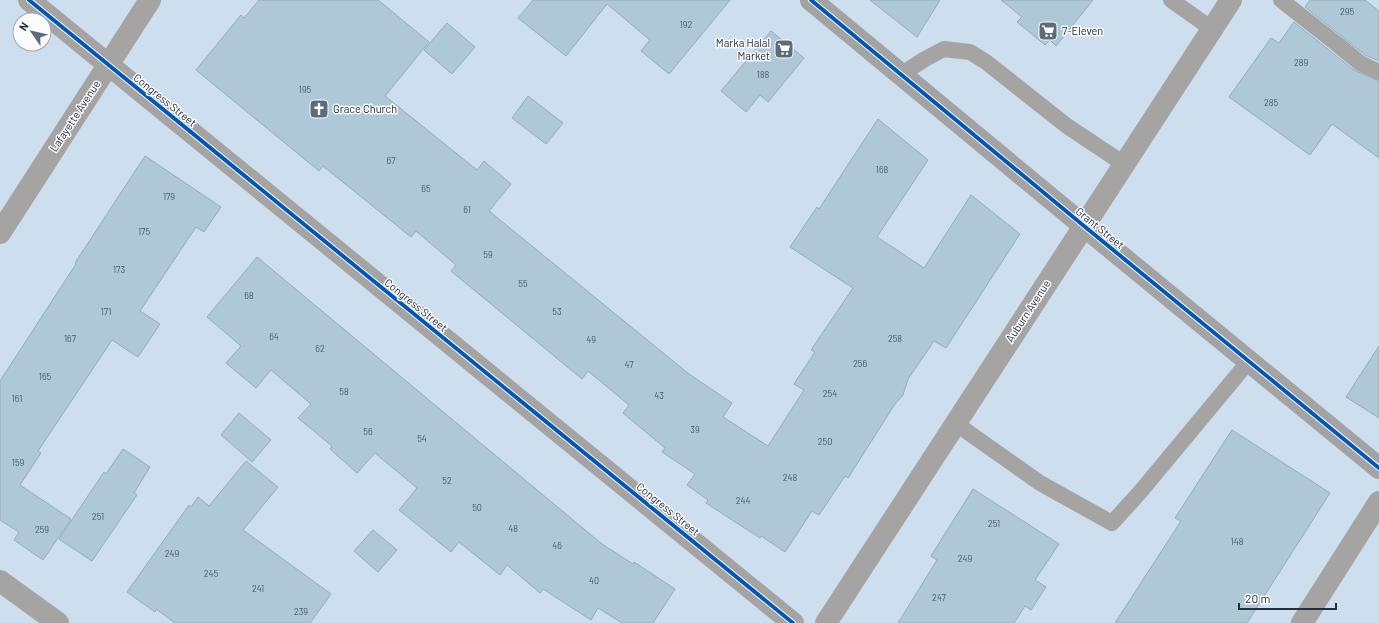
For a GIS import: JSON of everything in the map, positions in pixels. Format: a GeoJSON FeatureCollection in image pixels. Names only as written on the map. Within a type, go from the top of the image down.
{"type":"FeatureCollection","features":[{"type":"Feature","properties":{"kind":"street","name":"Congress Street"},"geometry":{"type":"LineString","coordinates":[[29,0],[793,623]]}},
{"type":"Feature","properties":{"kind":"street","name":"Lafayette Avenue"},"geometry":{"type":"LineString","coordinates":[[0,233],[150,0]]}},
{"type":"Feature","properties":{"kind":"street","name":"Grant Street"},"geometry":{"type":"LineString","coordinates":[[811,0],[1379,468]]}},
{"type":"Feature","properties":{"kind":"street","name":"Auburn Avenue"},"geometry":{"type":"LineString","coordinates":[[826,623],[1231,0]]}},
{"type":"Feature","properties":{"kind":"street"},"geometry":{"type":"LineString","coordinates":[[1302,623],[1379,502]]}},
{"type":"Feature","properties":{"kind":"street"},"geometry":{"type":"LineString","coordinates":[[0,581],[58,623]]}},
{"type":"Feature","properties":{"kind":"lane"},"geometry":{"type":"LineString","coordinates":[[1171,0],[1212,29]]}},
{"type":"Feature","properties":{"kind":"lane"},"geometry":{"type":"LineString","coordinates":[[1281,0],[1360,64],[1379,72]]}},
{"type":"Feature","properties":{"kind":"lane"},"geometry":{"type":"LineString","coordinates":[[902,74],[944,48],[970,52],[986,62],[1067,126],[1124,164]]}},
{"type":"Feature","properties":{"kind":"lane"},"geometry":{"type":"LineString","coordinates":[[956,424],[1040,483],[1112,523],[1141,491],[1249,361]]}},
{"type":"Feature","properties":{"kind":"building"},"geometry":{"type":"Polygon","coordinates":[[[259,0],[378,0],[429,42],[385,96],[477,170],[484,161],[511,184],[489,211],[689,374],[732,403],[723,417],[768,446],[804,390],[794,384],[815,352],[811,350],[853,288],[790,247],[817,207],[819,209],[878,119],[928,160],[877,237],[924,268],[971,195],[1020,234],[946,348],[934,341],[908,379],[903,395],[895,404],[848,478],[845,476],[819,515],[812,511],[785,552],[761,536],[760,538],[706,503],[708,500],[687,485],[695,474],[662,452],[665,448],[623,413],[629,405],[588,371],[582,379],[451,271],[456,265],[416,231],[411,237],[323,166],[319,171],[196,70],[241,15],[244,18],[259,0]]]}},
{"type":"Feature","properties":{"kind":"building"},"geometry":{"type":"Polygon","coordinates":[[[533,0],[730,0],[669,74],[641,51],[650,40],[607,4],[566,56],[518,18],[533,0]]]}},
{"type":"Feature","properties":{"kind":"building"},"geometry":{"type":"Polygon","coordinates":[[[870,0],[940,0],[917,37],[870,0]]]}},
{"type":"Feature","properties":{"kind":"building","name":"7-Eleven"},"geometry":{"type":"Polygon","coordinates":[[[1001,0],[1093,0],[1056,46],[1050,40],[1045,45],[1017,22],[1022,17],[1001,0]]]}},
{"type":"Feature","properties":{"kind":"building"},"geometry":{"type":"Polygon","coordinates":[[[1310,0],[1365,0],[1379,11],[1379,61],[1365,55],[1305,7],[1310,0]]]}},
{"type":"Feature","properties":{"kind":"building"},"geometry":{"type":"Polygon","coordinates":[[[1294,22],[1354,70],[1379,81],[1379,158],[1332,124],[1310,155],[1229,97],[1271,38],[1279,43],[1294,22]]]}},
{"type":"Feature","properties":{"kind":"building"},"geometry":{"type":"Polygon","coordinates":[[[447,23],[475,47],[452,74],[424,50],[447,23]]]}},
{"type":"Feature","properties":{"kind":"building"},"geometry":{"type":"Polygon","coordinates":[[[771,31],[804,58],[768,102],[760,95],[746,112],[721,91],[771,31]]]}},
{"type":"Feature","properties":{"kind":"building"},"geometry":{"type":"Polygon","coordinates":[[[528,96],[563,123],[546,144],[512,118],[528,96]]]}},
{"type":"Feature","properties":{"kind":"building"},"geometry":{"type":"Polygon","coordinates":[[[145,156],[221,207],[204,232],[196,227],[140,311],[160,324],[138,357],[112,340],[38,451],[41,453],[20,485],[71,519],[43,560],[14,540],[19,532],[0,520],[0,381],[145,156]]]}},
{"type":"Feature","properties":{"kind":"building"},"geometry":{"type":"Polygon","coordinates":[[[257,257],[602,544],[633,564],[634,562],[675,589],[653,623],[622,623],[598,608],[591,620],[543,589],[540,593],[507,565],[500,575],[459,542],[451,552],[399,510],[417,488],[375,453],[357,473],[330,449],[332,446],[298,418],[311,404],[271,370],[256,388],[226,363],[241,346],[207,317],[257,257]]]}},
{"type":"Feature","properties":{"kind":"building"},"geometry":{"type":"Polygon","coordinates":[[[1379,346],[1379,418],[1346,397],[1379,346]]]}},
{"type":"Feature","properties":{"kind":"building"},"geometry":{"type":"Polygon","coordinates":[[[239,413],[271,440],[252,462],[221,435],[239,413]]]}},
{"type":"Feature","properties":{"kind":"building"},"geometry":{"type":"Polygon","coordinates":[[[1232,430],[1330,493],[1247,623],[1115,623],[1181,521],[1175,518],[1232,430]]]}},
{"type":"Feature","properties":{"kind":"building"},"geometry":{"type":"Polygon","coordinates":[[[123,449],[150,467],[134,493],[137,495],[92,561],[59,539],[104,472],[106,474],[123,449]]]}},
{"type":"Feature","properties":{"kind":"building"},"geometry":{"type":"Polygon","coordinates":[[[246,461],[278,487],[243,530],[331,594],[310,623],[175,623],[156,609],[155,612],[127,592],[189,505],[191,507],[198,497],[209,506],[246,461]]]}},
{"type":"Feature","properties":{"kind":"building"},"geometry":{"type":"Polygon","coordinates":[[[973,489],[1059,544],[1035,580],[1046,587],[1031,610],[1025,606],[1014,623],[898,623],[937,560],[931,556],[973,489]]]}},
{"type":"Feature","properties":{"kind":"building"},"geometry":{"type":"Polygon","coordinates":[[[373,530],[397,550],[378,572],[354,551],[373,530]]]}},
{"type":"Feature","properties":{"kind":"cycle path"},"geometry":{"type":"LineString","coordinates":[[29,0],[793,623]]}},
{"type":"Feature","properties":{"kind":"cycle path"},"geometry":{"type":"LineString","coordinates":[[811,0],[1379,468]]}},
{"type":"Feature","properties":{"kind":"place","name":"7-Eleven"},"geometry":{"type":"Point","coordinates":[1048,31]}},
{"type":"Feature","properties":{"kind":"place","name":"Marka Halal Market"},"geometry":{"type":"Point","coordinates":[784,49]}},
{"type":"Feature","properties":{"kind":"place","name":"Grace Church"},"geometry":{"type":"Point","coordinates":[319,109]}}]}
